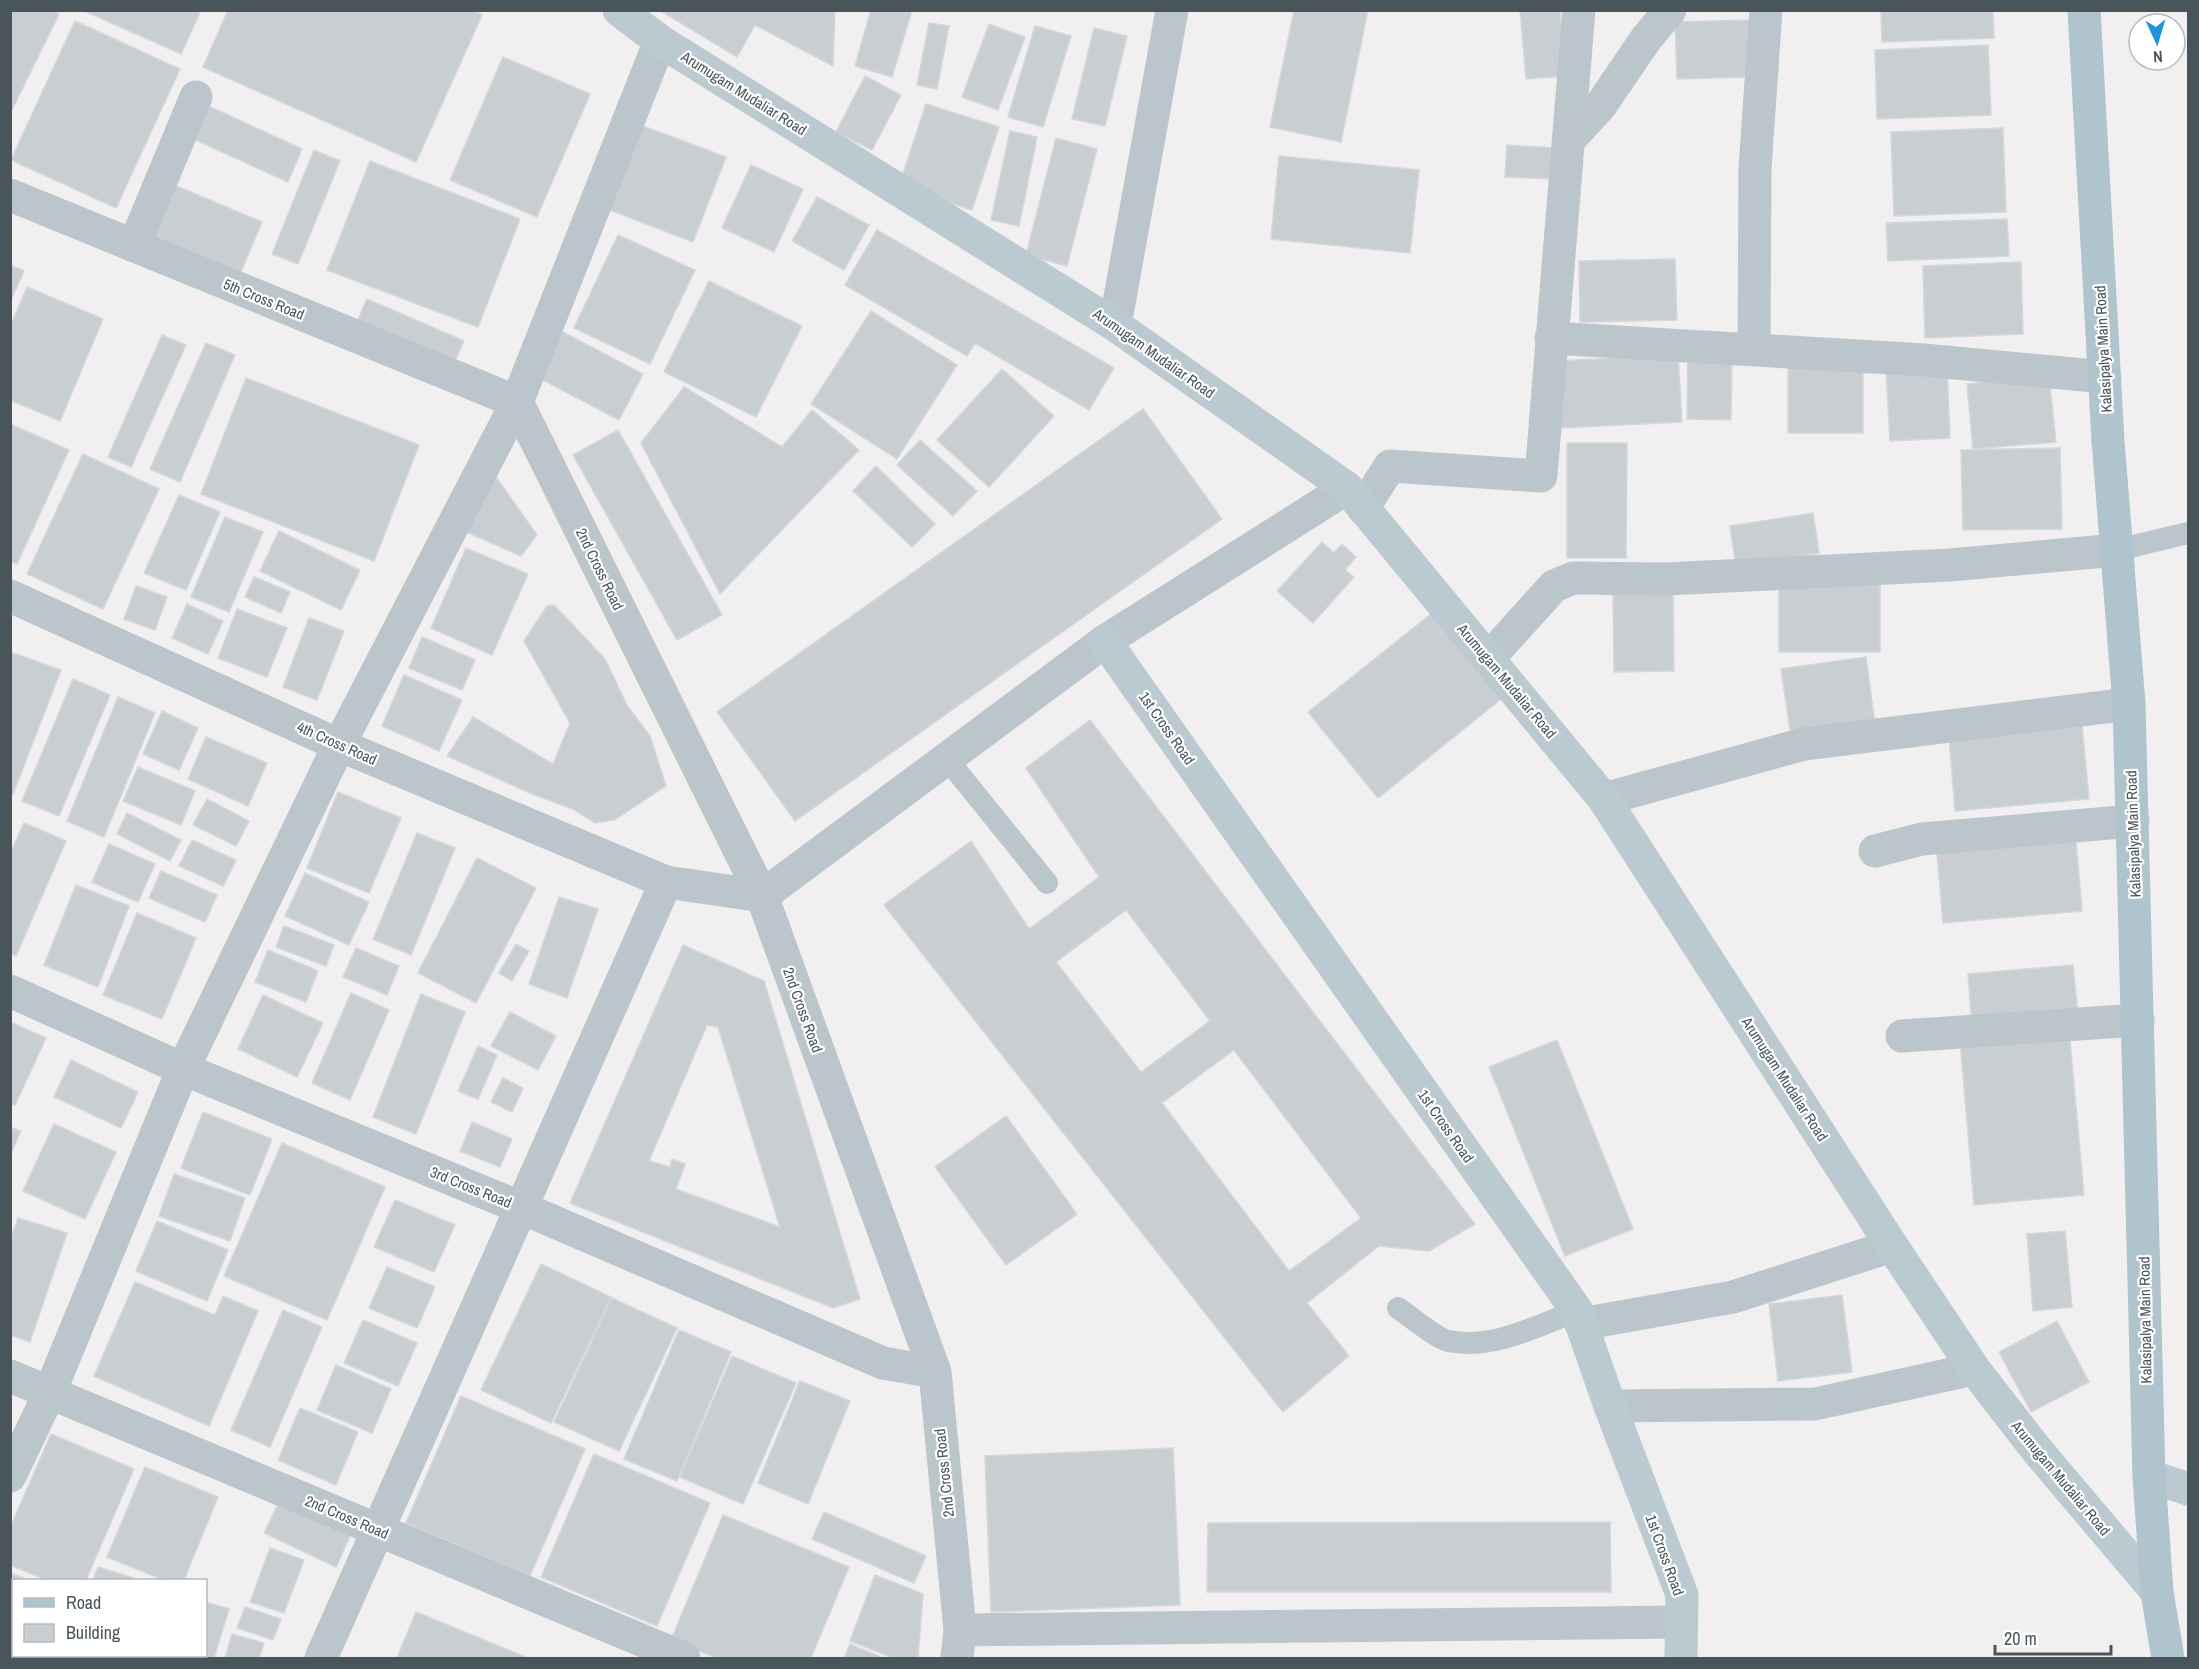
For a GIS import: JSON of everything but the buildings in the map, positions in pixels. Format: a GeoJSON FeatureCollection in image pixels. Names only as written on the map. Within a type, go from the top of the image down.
{"type":"FeatureCollection","features":[{"type":"Feature","properties":{"kind":"main road","name":"Kalasipalya Main Road"},"geometry":{"type":"LineString","coordinates":[[2084,10],[2105,377],[2129,704],[2150,1476],[2157,1592],[2168,1659]]}},
{"type":"Feature","properties":{"kind":"street","name":"Arumugam Mudaliar Road"},"geometry":{"type":"LineString","coordinates":[[619,10],[660,41],[1115,325],[1355,498],[1604,799],[1892,1246],[1974,1369],[2036,1449],[2157,1592]]}},
{"type":"Feature","properties":{"kind":"street"},"geometry":{"type":"LineString","coordinates":[[1115,325],[1173,10]]}},
{"type":"Feature","properties":{"kind":"street"},"geometry":{"type":"LineString","coordinates":[[762,896],[1105,641],[1355,498],[1390,466],[1541,476],[1579,10]]}},
{"type":"Feature","properties":{"kind":"street"},"geometry":{"type":"LineString","coordinates":[[1568,141],[1601,105],[1646,39],[1670,10]]}},
{"type":"Feature","properties":{"kind":"street"},"geometry":{"type":"LineString","coordinates":[[1754,349],[1755,168],[1766,10]]}},
{"type":"Feature","properties":{"kind":"street"},"geometry":{"type":"LineString","coordinates":[[10,1476],[50,1392],[183,1069],[339,745],[518,402],[660,41]]}},
{"type":"Feature","properties":{"kind":"street"},"geometry":{"type":"LineString","coordinates":[[134,246],[196,97]]}},
{"type":"Feature","properties":{"kind":"street","name":"5th Cross Road"},"geometry":{"type":"LineString","coordinates":[[10,195],[518,402]]}},
{"type":"Feature","properties":{"kind":"street"},"geometry":{"type":"LineString","coordinates":[[1551,338],[1924,360],[2105,377]]}},
{"type":"Feature","properties":{"kind":"street","name":"2nd Cross Road"},"geometry":{"type":"LineString","coordinates":[[518,402],[762,896],[934,1372],[958,1644]]}},
{"type":"Feature","properties":{"kind":"street"},"geometry":{"type":"LineString","coordinates":[[1488,659],[1554,586],[1573,578],[1666,579],[1950,565],[2117,550]]}},
{"type":"Feature","properties":{"kind":"street","name":"4th Cross Road"},"geometry":{"type":"LineString","coordinates":[[10,596],[339,745],[666,882],[762,896]]}},
{"type":"Feature","properties":{"kind":"street","name":"1st Cross Road"},"geometry":{"type":"LineString","coordinates":[[1105,641],[1579,1318],[1682,1595],[1681,1659]]}},
{"type":"Feature","properties":{"kind":"street"},"geometry":{"type":"LineString","coordinates":[[1604,799],[1804,744],[2129,704]]}},
{"type":"Feature","properties":{"kind":"street"},"geometry":{"type":"LineString","coordinates":[[1875,851],[1922,839],[2133,821]]}},
{"type":"Feature","properties":{"kind":"street"},"geometry":{"type":"LineString","coordinates":[[321,1659],[666,882]]}},
{"type":"Feature","properties":{"kind":"street","name":"3rd Cross Road"},"geometry":{"type":"LineString","coordinates":[[10,992],[183,1069],[522,1208],[883,1363],[934,1372]]}},
{"type":"Feature","properties":{"kind":"street"},"geometry":{"type":"LineString","coordinates":[[1902,1036],[2138,1020]]}},
{"type":"Feature","properties":{"kind":"street"},"geometry":{"type":"LineString","coordinates":[[1579,1318],[1733,1297],[1892,1246]]}},
{"type":"Feature","properties":{"kind":"street"},"geometry":{"type":"LineString","coordinates":[[1610,1406],[1815,1404],[1974,1369]]}},
{"type":"Feature","properties":{"kind":"street","name":"2nd Cross Road"},"geometry":{"type":"LineString","coordinates":[[10,1376],[684,1659]]}},
{"type":"Feature","properties":{"kind":"street"},"geometry":{"type":"LineString","coordinates":[[2150,1476],[2188,1489]]}},
{"type":"Feature","properties":{"kind":"street"},"geometry":{"type":"LineString","coordinates":[[958,1644],[1681,1622]]}},
{"type":"Feature","properties":{"kind":"lane"},"geometry":{"type":"LineString","coordinates":[[2117,550],[2188,533]]}},
{"type":"Feature","properties":{"kind":"lane"},"geometry":{"type":"LineString","coordinates":[[947,759],[1047,882]]}},
{"type":"Feature","properties":{"kind":"lane"},"geometry":{"type":"LineString","coordinates":[[1398,1308],[1447,1341],[1497,1341],[1579,1318]]}}]}
